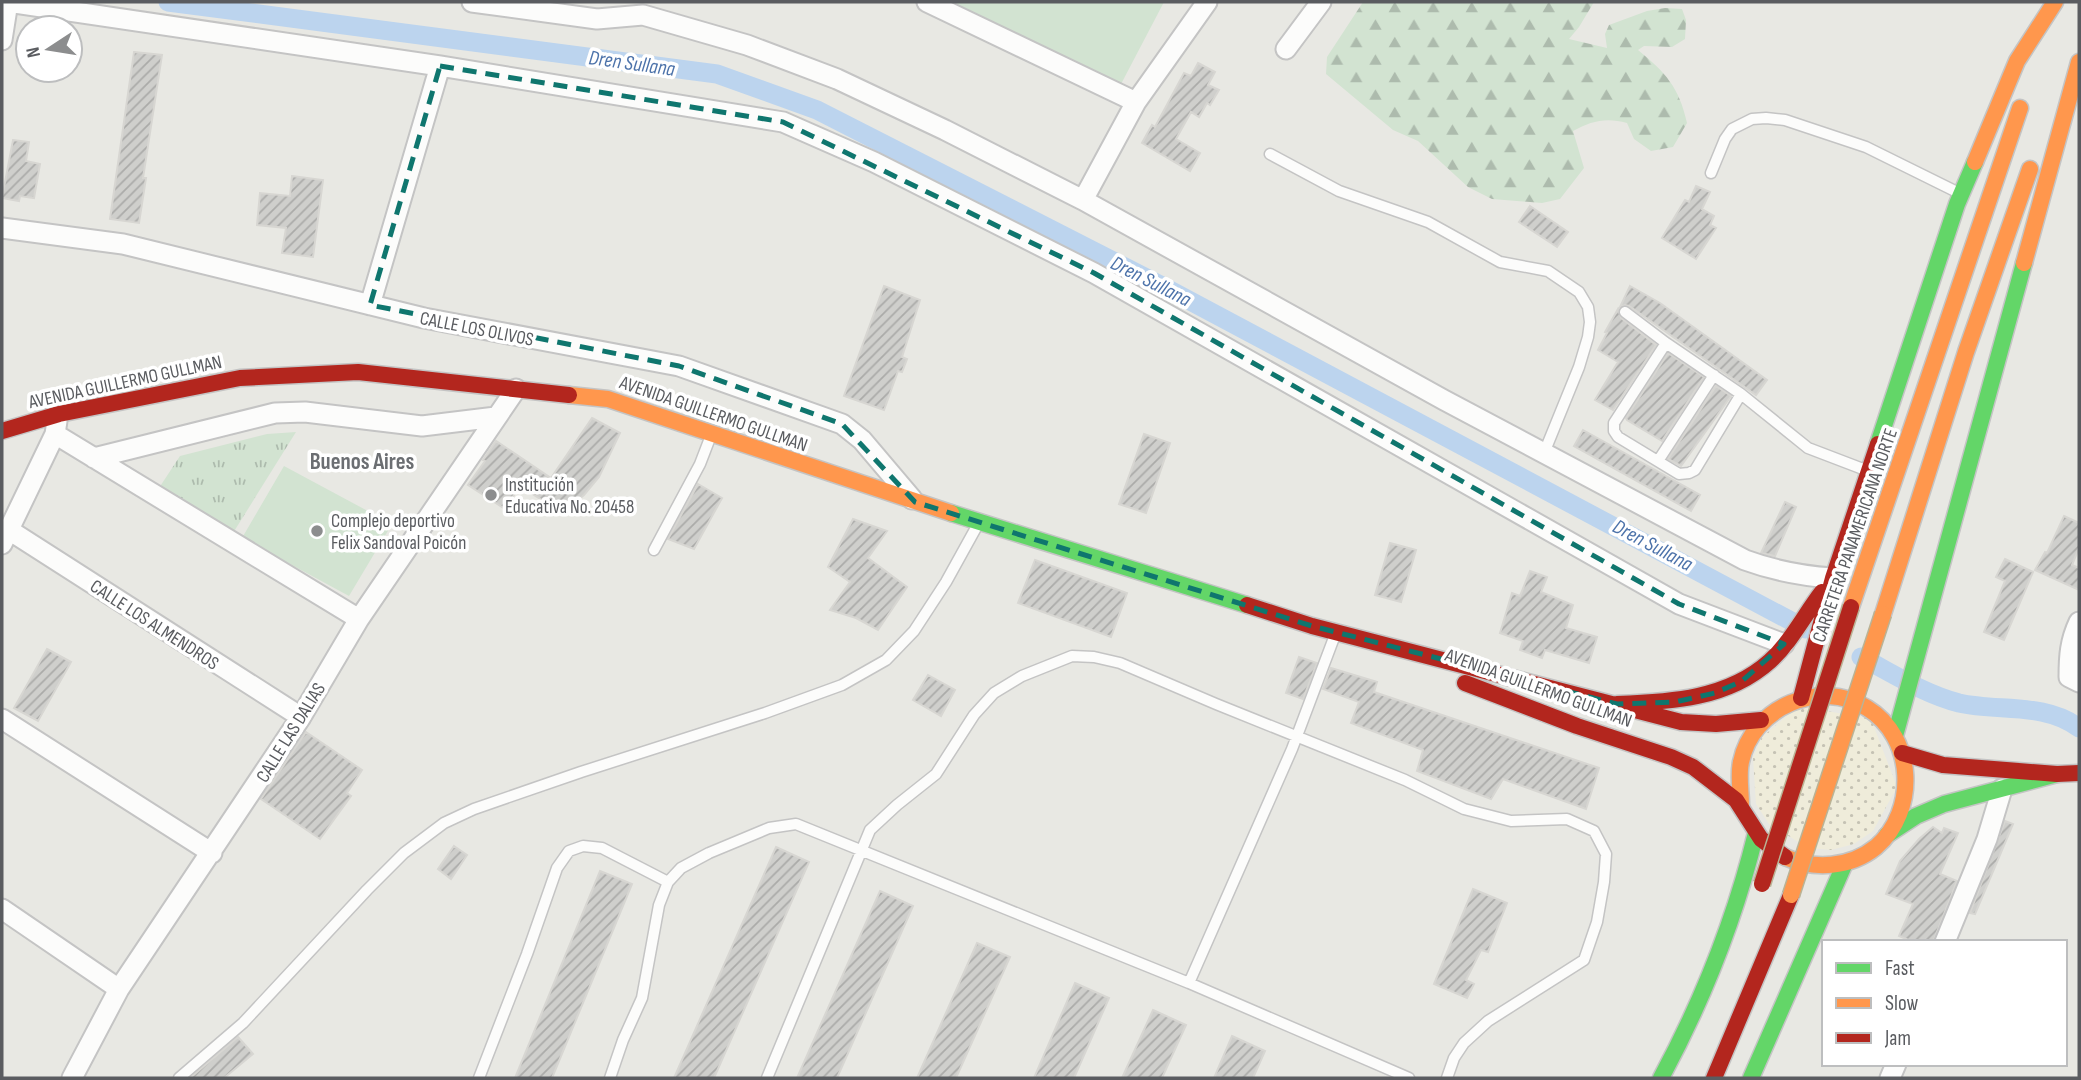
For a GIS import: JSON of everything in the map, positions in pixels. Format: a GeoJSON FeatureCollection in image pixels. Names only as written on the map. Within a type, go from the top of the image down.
{"type":"FeatureCollection","features":[{"type":"Feature","properties":{"kind":"main road"},"geometry":{"type":"LineString","coordinates":[[2039,54],[2056,2]]}},
{"type":"Feature","properties":{"kind":"main road"},"geometry":{"type":"LineString","coordinates":[[1801,698],[1833,578],[1961,194],[2017,61],[2056,2]]}},
{"type":"Feature","properties":{"kind":"main road"},"geometry":{"type":"LineString","coordinates":[[1714,1078],[1791,895],[1966,352],[2038,148],[2079,43]]}},
{"type":"Feature","properties":{"kind":"main road"},"geometry":{"type":"LineString","coordinates":[[1895,736],[1903,698],[2079,62]]}},
{"type":"Feature","properties":{"kind":"main road","name":"CARRETERA PANAMERICANA NORTE"},"geometry":{"type":"LineString","coordinates":[[1760,889],[1851,607],[2025,94]]}},
{"type":"Feature","properties":{"kind":"main road","name":"AVENIDA GUILLERMO GULLMAN"},"geometry":{"type":"LineString","coordinates":[[2,431],[59,414],[240,378],[358,372],[608,399],[915,502],[1312,626],[1681,722],[1716,724],[1761,720]]}},
{"type":"Feature","properties":{"kind":"main road"},"geometry":{"type":"LineString","coordinates":[[1617,704],[1675,702],[1715,693],[1742,681],[1769,661],[1833,578]]}},
{"type":"Feature","properties":{"kind":"main road","name":"AVENIDA GUILLERMO GULLMAN"},"geometry":{"type":"LineString","coordinates":[[1312,626],[1614,738],[1673,757],[1701,773],[1741,806]]}},
{"type":"Feature","properties":{"kind":"main road"},"geometry":{"type":"LineString","coordinates":[[1832,696],[1861,705],[1880,718],[1895,736],[1907,775],[1906,796],[1899,817],[1875,847],[1845,863],[1825,866],[1806,864],[1787,858],[1770,848],[1756,833],[1741,806],[1737,783],[1739,760],[1748,739],[1761,720],[1786,703],[1801,698],[1832,696]]}},
{"type":"Feature","properties":{"kind":"main road"},"geometry":{"type":"LineString","coordinates":[[1902,753],[1943,765],[2079,774]]}},
{"type":"Feature","properties":{"kind":"main road"},"geometry":{"type":"LineString","coordinates":[[1887,835],[1916,816],[1944,804],[2057,774]]}},
{"type":"Feature","properties":{"kind":"main road"},"geometry":{"type":"LineString","coordinates":[[1661,1078],[1706,983],[1743,882],[1756,833]]}},
{"type":"Feature","properties":{"kind":"main road"},"geometry":{"type":"LineString","coordinates":[[1751,1078],[1845,863]]}},
{"type":"Feature","properties":{"kind":"main road"},"geometry":{"type":"LineString","coordinates":[[1693,1051],[1741,937]]}},
{"type":"Feature","properties":{"kind":"street"},"geometry":{"type":"LineString","coordinates":[[2,40],[8,2],[440,65],[783,122],[874,162],[1094,273],[1679,604],[1787,639]]}},
{"type":"Feature","properties":{"kind":"street"},"geometry":{"type":"LineString","coordinates":[[472,2],[597,19],[648,8],[837,79],[1083,200],[1745,560],[1772,570],[1833,578]]}},
{"type":"Feature","properties":{"kind":"street"},"geometry":{"type":"LineString","coordinates":[[927,2],[1136,102]]}},
{"type":"Feature","properties":{"kind":"street"},"geometry":{"type":"LineString","coordinates":[[1083,200],[1136,102],[1207,2]]}},
{"type":"Feature","properties":{"kind":"street"},"geometry":{"type":"LineString","coordinates":[[1286,49],[1321,2]]}},
{"type":"Feature","properties":{"kind":"street"},"geometry":{"type":"LineString","coordinates":[[370,305],[440,65]]}},
{"type":"Feature","properties":{"kind":"street","name":"CALLE LOS OLIVOS"},"geometry":{"type":"LineString","coordinates":[[2,228],[123,244],[424,318],[679,366],[842,424],[862,440],[915,502]]}},
{"type":"Feature","properties":{"kind":"street","name":"CALLE LAS DALIAS"},"geometry":{"type":"LineString","coordinates":[[72,1078],[119,989],[301,717],[359,619],[516,389]]}},
{"type":"Feature","properties":{"kind":"street"},"geometry":{"type":"LineString","coordinates":[[94,457],[275,413],[304,412],[422,426],[496,417]]}},
{"type":"Feature","properties":{"kind":"street"},"geometry":{"type":"LineString","coordinates":[[6,537],[55,434],[59,414]]}},
{"type":"Feature","properties":{"kind":"street"},"geometry":{"type":"LineString","coordinates":[[55,434],[359,619]]}},
{"type":"Feature","properties":{"kind":"street","name":"CALLE LOS ALMENDROS"},"geometry":{"type":"LineString","coordinates":[[6,537],[301,717]]}},
{"type":"Feature","properties":{"kind":"street"},"geometry":{"type":"LineString","coordinates":[[2079,622],[2071,639],[2068,656],[2069,677],[2079,681]]}},
{"type":"Feature","properties":{"kind":"street"},"geometry":{"type":"LineString","coordinates":[[2,719],[212,853]]}},
{"type":"Feature","properties":{"kind":"street"},"geometry":{"type":"LineString","coordinates":[[1946,940],[1986,839],[2002,789]]}},
{"type":"Feature","properties":{"kind":"street"},"geometry":{"type":"LineString","coordinates":[[2,909],[119,989]]}},
{"type":"Feature","properties":{"kind":"lane"},"geometry":{"type":"LineString","coordinates":[[1711,173],[1724,139],[1732,129],[1752,119],[1766,118],[1785,120],[1866,147],[1961,194]]}},
{"type":"Feature","properties":{"kind":"lane"},"geometry":{"type":"LineString","coordinates":[[1270,154],[1339,191],[1428,222],[1500,262],[1548,271],[1579,292],[1588,307],[1588,337],[1579,367],[1544,453]]}},
{"type":"Feature","properties":{"kind":"lane"},"geometry":{"type":"LineString","coordinates":[[1625,312],[1741,394],[1808,448],[1870,472]]}},
{"type":"Feature","properties":{"kind":"lane"},"geometry":{"type":"LineString","coordinates":[[1666,343],[1615,423],[1614,431],[1618,437],[1679,474],[1689,473],[1695,470],[1741,394]]}},
{"type":"Feature","properties":{"kind":"lane"},"geometry":{"type":"LineString","coordinates":[[1658,461],[1714,375]]}},
{"type":"Feature","properties":{"kind":"lane"},"geometry":{"type":"LineString","coordinates":[[654,550],[700,464],[712,434]]}},
{"type":"Feature","properties":{"kind":"lane"},"geometry":{"type":"LineString","coordinates":[[179,1078],[243,1023],[404,853],[444,823],[474,809],[842,685],[886,660],[914,631],[946,582],[979,522]]}},
{"type":"Feature","properties":{"kind":"lane"},"geometry":{"type":"LineString","coordinates":[[1189,982],[1297,735],[1335,635]]}},
{"type":"Feature","properties":{"kind":"lane"},"geometry":{"type":"LineString","coordinates":[[767,1078],[870,830],[936,774],[974,715],[994,694],[1022,677],[1072,656],[1094,657],[1120,663],[1405,780],[1465,809],[1511,821],[1567,819],[1594,831],[1606,854],[1605,882],[1597,922],[1584,960],[1488,1021],[1464,1043],[1454,1058],[1447,1078]]}},
{"type":"Feature","properties":{"kind":"lane"},"geometry":{"type":"LineString","coordinates":[[610,1078],[642,998],[659,905],[668,882],[681,868],[709,853],[769,828],[796,824],[1189,982],[1409,1078]]}},
{"type":"Feature","properties":{"kind":"lane"},"geometry":{"type":"LineString","coordinates":[[479,1078],[557,868],[569,852],[583,846],[602,848],[668,882]]}},
{"type":"Feature","properties":{"kind":"highlighted area"},"geometry":{"type":"Polygon","coordinates":[[[440,66],[783,122],[1094,273],[1679,604],[1784,644],[1742,681],[1715,693],[1675,702],[1617,704],[1312,626],[915,502],[842,424],[679,366],[370,305],[440,66]]]}},
{"type":"Feature","properties":{"kind":"green space"},"geometry":{"type":"Polygon","coordinates":[[[947,2],[1164,2],[1120,86],[947,2]]]}},
{"type":"Feature","properties":{"kind":"green space"},"geometry":{"type":"Polygon","coordinates":[[[1363,2],[1594,2],[1569,39],[1607,48],[1605,34],[1609,25],[1647,11],[1682,9],[1686,20],[1685,39],[1672,47],[1644,46],[1638,50],[1670,82],[1680,100],[1687,123],[1673,147],[1651,151],[1634,139],[1627,123],[1605,120],[1586,125],[1573,131],[1584,168],[1560,199],[1542,203],[1492,199],[1468,187],[1418,141],[1393,130],[1326,74],[1327,57],[1363,2]]]}},
{"type":"Feature","properties":{"kind":"green space"},"geometry":{"type":"Polygon","coordinates":[[[296,432],[233,533],[157,491],[180,456],[267,434],[296,432]]]}},
{"type":"Feature","properties":{"kind":"green space","name":"Complejo deportivo Felix Sandoval Poicón"},"geometry":{"type":"Polygon","coordinates":[[[284,466],[392,524],[349,596],[242,538],[284,466]]]}},
{"type":"Feature","properties":{"kind":"sand"},"geometry":{"type":"Polygon","coordinates":[[[1799,706],[1871,719],[1897,787],[1873,831],[1854,844],[1831,850],[1808,848],[1769,824],[1756,804],[1753,758],[1762,737],[1799,706]]]}},
{"type":"Feature","properties":{"kind":"building"},"geometry":{"type":"Polygon","coordinates":[[[134,52],[162,55],[143,178],[146,178],[139,223],[110,219],[134,52]]]}},
{"type":"Feature","properties":{"kind":"building"},"geometry":{"type":"Polygon","coordinates":[[[1198,63],[1215,72],[1208,85],[1219,90],[1199,117],[1191,112],[1176,139],[1200,153],[1190,171],[1142,143],[1152,125],[1155,127],[1184,73],[1191,76],[1198,63]]]}},
{"type":"Feature","properties":{"kind":"building"},"geometry":{"type":"Polygon","coordinates":[[[13,140],[29,142],[26,161],[40,164],[34,198],[20,196],[19,201],[2,198],[13,140]]]}},
{"type":"Feature","properties":{"kind":"building"},"geometry":{"type":"Polygon","coordinates":[[[292,176],[323,180],[313,257],[282,253],[286,228],[257,225],[260,193],[290,196],[292,176]]]}},
{"type":"Feature","properties":{"kind":"building"},"geometry":{"type":"Polygon","coordinates":[[[1696,186],[1710,192],[1702,209],[1714,216],[1710,225],[1716,228],[1696,259],[1662,238],[1685,200],[1689,202],[1696,186]]]}},
{"type":"Feature","properties":{"kind":"building"},"geometry":{"type":"Polygon","coordinates":[[[1530,206],[1568,232],[1557,247],[1519,222],[1530,206]]]}},
{"type":"Feature","properties":{"kind":"building"},"geometry":{"type":"Polygon","coordinates":[[[884,286],[920,300],[902,357],[907,359],[902,372],[898,371],[884,410],[844,396],[884,286]]]}},
{"type":"Feature","properties":{"kind":"building"},"geometry":{"type":"Polygon","coordinates":[[[1630,286],[1660,303],[1767,380],[1756,395],[1629,306],[1620,307],[1630,286]]]}},
{"type":"Feature","properties":{"kind":"building"},"geometry":{"type":"Polygon","coordinates":[[[1618,309],[1621,318],[1656,345],[1613,410],[1595,400],[1618,362],[1598,350],[1618,309]]]}},
{"type":"Feature","properties":{"kind":"building"},"geometry":{"type":"Polygon","coordinates":[[[1668,353],[1704,377],[1662,441],[1626,418],[1668,353]]]}},
{"type":"Feature","properties":{"kind":"building"},"geometry":{"type":"Polygon","coordinates":[[[1716,386],[1731,396],[1681,466],[1668,459],[1716,386]]]}},
{"type":"Feature","properties":{"kind":"building"},"geometry":{"type":"Polygon","coordinates":[[[592,418],[620,433],[599,477],[584,495],[562,513],[520,486],[505,509],[468,485],[496,441],[551,478],[592,418]]]}},
{"type":"Feature","properties":{"kind":"building"},"geometry":{"type":"Polygon","coordinates":[[[1583,430],[1700,495],[1691,511],[1574,446],[1583,430]]]}},
{"type":"Feature","properties":{"kind":"building"},"geometry":{"type":"Polygon","coordinates":[[[1144,434],[1170,443],[1146,513],[1119,504],[1144,434]]]}},
{"type":"Feature","properties":{"kind":"building"},"geometry":{"type":"Polygon","coordinates":[[[698,484],[722,498],[694,549],[668,539],[698,484]]]}},
{"type":"Feature","properties":{"kind":"building"},"geometry":{"type":"Polygon","coordinates":[[[1785,502],[1796,507],[1775,556],[1761,553],[1785,502]]]}},
{"type":"Feature","properties":{"kind":"building"},"geometry":{"type":"Polygon","coordinates":[[[2064,516],[2079,523],[2079,548],[2072,565],[2079,568],[2079,590],[2035,570],[2045,552],[2047,553],[2064,516]]]}},
{"type":"Feature","properties":{"kind":"building"},"geometry":{"type":"Polygon","coordinates":[[[853,519],[887,531],[868,558],[907,587],[878,630],[856,618],[830,610],[850,582],[828,567],[853,519]]]}},
{"type":"Feature","properties":{"kind":"building"},"geometry":{"type":"Polygon","coordinates":[[[1390,543],[1416,550],[1401,602],[1375,595],[1390,543]]]}},
{"type":"Feature","properties":{"kind":"building"},"geometry":{"type":"Polygon","coordinates":[[[2005,559],[2033,572],[2004,640],[1984,632],[2005,581],[1996,577],[2005,559]]]}},
{"type":"Feature","properties":{"kind":"building"},"geometry":{"type":"Polygon","coordinates":[[[1035,560],[1127,593],[1111,637],[1018,603],[1035,560]]]}},
{"type":"Feature","properties":{"kind":"building"},"geometry":{"type":"Polygon","coordinates":[[[1530,571],[1547,577],[1541,592],[1573,605],[1566,628],[1597,637],[1589,663],[1545,650],[1542,658],[1520,650],[1523,641],[1500,633],[1512,593],[1520,596],[1530,571]]]}},
{"type":"Feature","properties":{"kind":"building"},"geometry":{"type":"Polygon","coordinates":[[[47,649],[71,662],[38,721],[14,708],[47,649]]]}},
{"type":"Feature","properties":{"kind":"building"},"geometry":{"type":"Polygon","coordinates":[[[1299,657],[1317,663],[1303,699],[1286,693],[1299,657]]]}},
{"type":"Feature","properties":{"kind":"building"},"geometry":{"type":"Polygon","coordinates":[[[1331,668],[1377,682],[1374,692],[1599,768],[1586,809],[1503,779],[1491,799],[1417,771],[1423,750],[1351,723],[1359,702],[1323,689],[1331,668]]]}},
{"type":"Feature","properties":{"kind":"building"},"geometry":{"type":"Polygon","coordinates":[[[928,675],[955,690],[941,716],[913,700],[928,675]]]}},
{"type":"Feature","properties":{"kind":"building"},"geometry":{"type":"Polygon","coordinates":[[[306,732],[362,770],[347,793],[351,796],[320,839],[261,799],[306,732]]]}},
{"type":"Feature","properties":{"kind":"building"},"geometry":{"type":"Polygon","coordinates":[[[2005,821],[2013,824],[1975,914],[1970,913],[2005,821]]]}},
{"type":"Feature","properties":{"kind":"building"},"geometry":{"type":"Polygon","coordinates":[[[1933,827],[1942,833],[1944,828],[1958,833],[1940,874],[1957,881],[1934,940],[1908,940],[1899,936],[1913,904],[1886,894],[1900,861],[1933,827]]]}},
{"type":"Feature","properties":{"kind":"building"},"geometry":{"type":"Polygon","coordinates":[[[454,846],[467,855],[451,879],[438,869],[454,846]]]}},
{"type":"Feature","properties":{"kind":"building"},"geometry":{"type":"Polygon","coordinates":[[[776,847],[809,862],[714,1078],[674,1078],[776,847]]]}},
{"type":"Feature","properties":{"kind":"building"},"geometry":{"type":"Polygon","coordinates":[[[600,871],[632,884],[552,1078],[515,1078],[600,871]]]}},
{"type":"Feature","properties":{"kind":"building"},"geometry":{"type":"Polygon","coordinates":[[[1473,889],[1507,903],[1488,952],[1481,950],[1466,980],[1474,984],[1467,998],[1434,984],[1473,889]]]}},
{"type":"Feature","properties":{"kind":"building"},"geometry":{"type":"Polygon","coordinates":[[[880,891],[913,906],[837,1078],[797,1078],[880,891]]]}},
{"type":"Feature","properties":{"kind":"building"},"geometry":{"type":"Polygon","coordinates":[[[977,943],[1010,957],[956,1078],[917,1078],[977,943]]]}},
{"type":"Feature","properties":{"kind":"building"},"geometry":{"type":"Polygon","coordinates":[[[1075,983],[1109,998],[1074,1078],[1034,1078],[1075,983]]]}},
{"type":"Feature","properties":{"kind":"building"},"geometry":{"type":"Polygon","coordinates":[[[1153,1010],[1186,1025],[1162,1078],[1122,1078],[1153,1010]]]}},
{"type":"Feature","properties":{"kind":"building"},"geometry":{"type":"Polygon","coordinates":[[[1232,1036],[1265,1051],[1253,1078],[1214,1078],[1232,1036]]]}},
{"type":"Feature","properties":{"kind":"building"},"geometry":{"type":"Polygon","coordinates":[[[238,1037],[253,1054],[224,1078],[190,1078],[238,1037]]]}},
{"type":"Feature","properties":{"kind":"waterway","name":"Dren Sullana"},"geometry":{"type":"LineString","coordinates":[[168,2],[717,74],[817,110],[1164,287],[1806,629]]}},
{"type":"Feature","properties":{"kind":"waterway","name":"Dren Sullana"},"geometry":{"type":"LineString","coordinates":[[1861,657],[1921,689],[1946,699],[1974,706],[2051,714],[2079,728]]}},
{"type":"Feature","properties":{"kind":"traffic: fast"},"geometry":{"type":"LineString","coordinates":[[1878,444],[1957,204],[1975,162]]}},
{"type":"Feature","properties":{"kind":"traffic: fast"},"geometry":{"type":"LineString","coordinates":[[1895,736],[2024,263]]}},
{"type":"Feature","properties":{"kind":"traffic: fast"},"geometry":{"type":"LineString","coordinates":[[951,513],[1247,605]]}},
{"type":"Feature","properties":{"kind":"traffic: fast"},"geometry":{"type":"LineString","coordinates":[[1887,835],[1916,816],[1944,804],[2057,774]]}},
{"type":"Feature","properties":{"kind":"traffic: fast"},"geometry":{"type":"LineString","coordinates":[[1661,1078],[1691,1019],[1728,928],[1756,833]]}},
{"type":"Feature","properties":{"kind":"traffic: fast"},"geometry":{"type":"LineString","coordinates":[[1751,1078],[1845,863]]}},
{"type":"Feature","properties":{"kind":"traffic: slow"},"geometry":{"type":"LineString","coordinates":[[1975,162],[2017,61],[2055,2]]}},
{"type":"Feature","properties":{"kind":"traffic: slow"},"geometry":{"type":"LineString","coordinates":[[2024,263],[2079,62]]}},
{"type":"Feature","properties":{"kind":"traffic: slow"},"geometry":{"type":"LineString","coordinates":[[1851,607],[2020,108]]}},
{"type":"Feature","properties":{"kind":"traffic: slow"},"geometry":{"type":"LineString","coordinates":[[1883,614],[1966,352],[2030,169]]}},
{"type":"Feature","properties":{"kind":"traffic: slow"},"geometry":{"type":"LineString","coordinates":[[569,395],[608,399],[951,513]]}},
{"type":"Feature","properties":{"kind":"traffic: slow"},"geometry":{"type":"LineString","coordinates":[[1791,895],[1883,614]]}},
{"type":"Feature","properties":{"kind":"traffic: slow"},"geometry":{"type":"LineString","coordinates":[[1741,805],[1741,762],[1748,743],[1759,726],[1773,713],[1809,697],[1829,696],[1849,699],[1867,708],[1883,721],[1895,737],[1902,755],[1905,775],[1904,795],[1890,832],[1866,854],[1843,863],[1808,864],[1785,857]]}},
{"type":"Feature","properties":{"kind":"traffic: jam"},"geometry":{"type":"LineString","coordinates":[[2,431],[59,414],[240,378],[358,372],[569,395]]}},
{"type":"Feature","properties":{"kind":"traffic: jam"},"geometry":{"type":"LineString","coordinates":[[1801,698],[1833,578],[1878,444]]}},
{"type":"Feature","properties":{"kind":"traffic: jam"},"geometry":{"type":"LineString","coordinates":[[1617,704],[1698,696],[1717,691],[1754,674],[1778,653],[1822,592]]}},
{"type":"Feature","properties":{"kind":"traffic: jam"},"geometry":{"type":"LineString","coordinates":[[1247,605],[1312,626],[1681,722],[1716,724],[1761,720]]}},
{"type":"Feature","properties":{"kind":"traffic: jam"},"geometry":{"type":"LineString","coordinates":[[1762,884],[1851,607]]}},
{"type":"Feature","properties":{"kind":"traffic: jam"},"geometry":{"type":"LineString","coordinates":[[1465,683],[1693,767],[1736,800],[1761,839],[1785,857]]}},
{"type":"Feature","properties":{"kind":"traffic: jam"},"geometry":{"type":"LineString","coordinates":[[1902,753],[1943,765],[2057,774],[2079,773]]}},
{"type":"Feature","properties":{"kind":"traffic: jam"},"geometry":{"type":"LineString","coordinates":[[1714,1078],[1791,895]]}},
{"type":"Feature","properties":{"kind":"place","name":"Institución Educativa No. 20458"},"geometry":{"type":"Point","coordinates":[491,495]}},
{"type":"Feature","properties":{"kind":"place","name":"Complejo deportivo Felix Sandoval Poicón"},"geometry":{"type":"Point","coordinates":[317,531]}},
{"type":"Feature","properties":{"kind":"district","name":"Buenos Aires"},"geometry":{"type":"Point","coordinates":[362,461]}}]}
